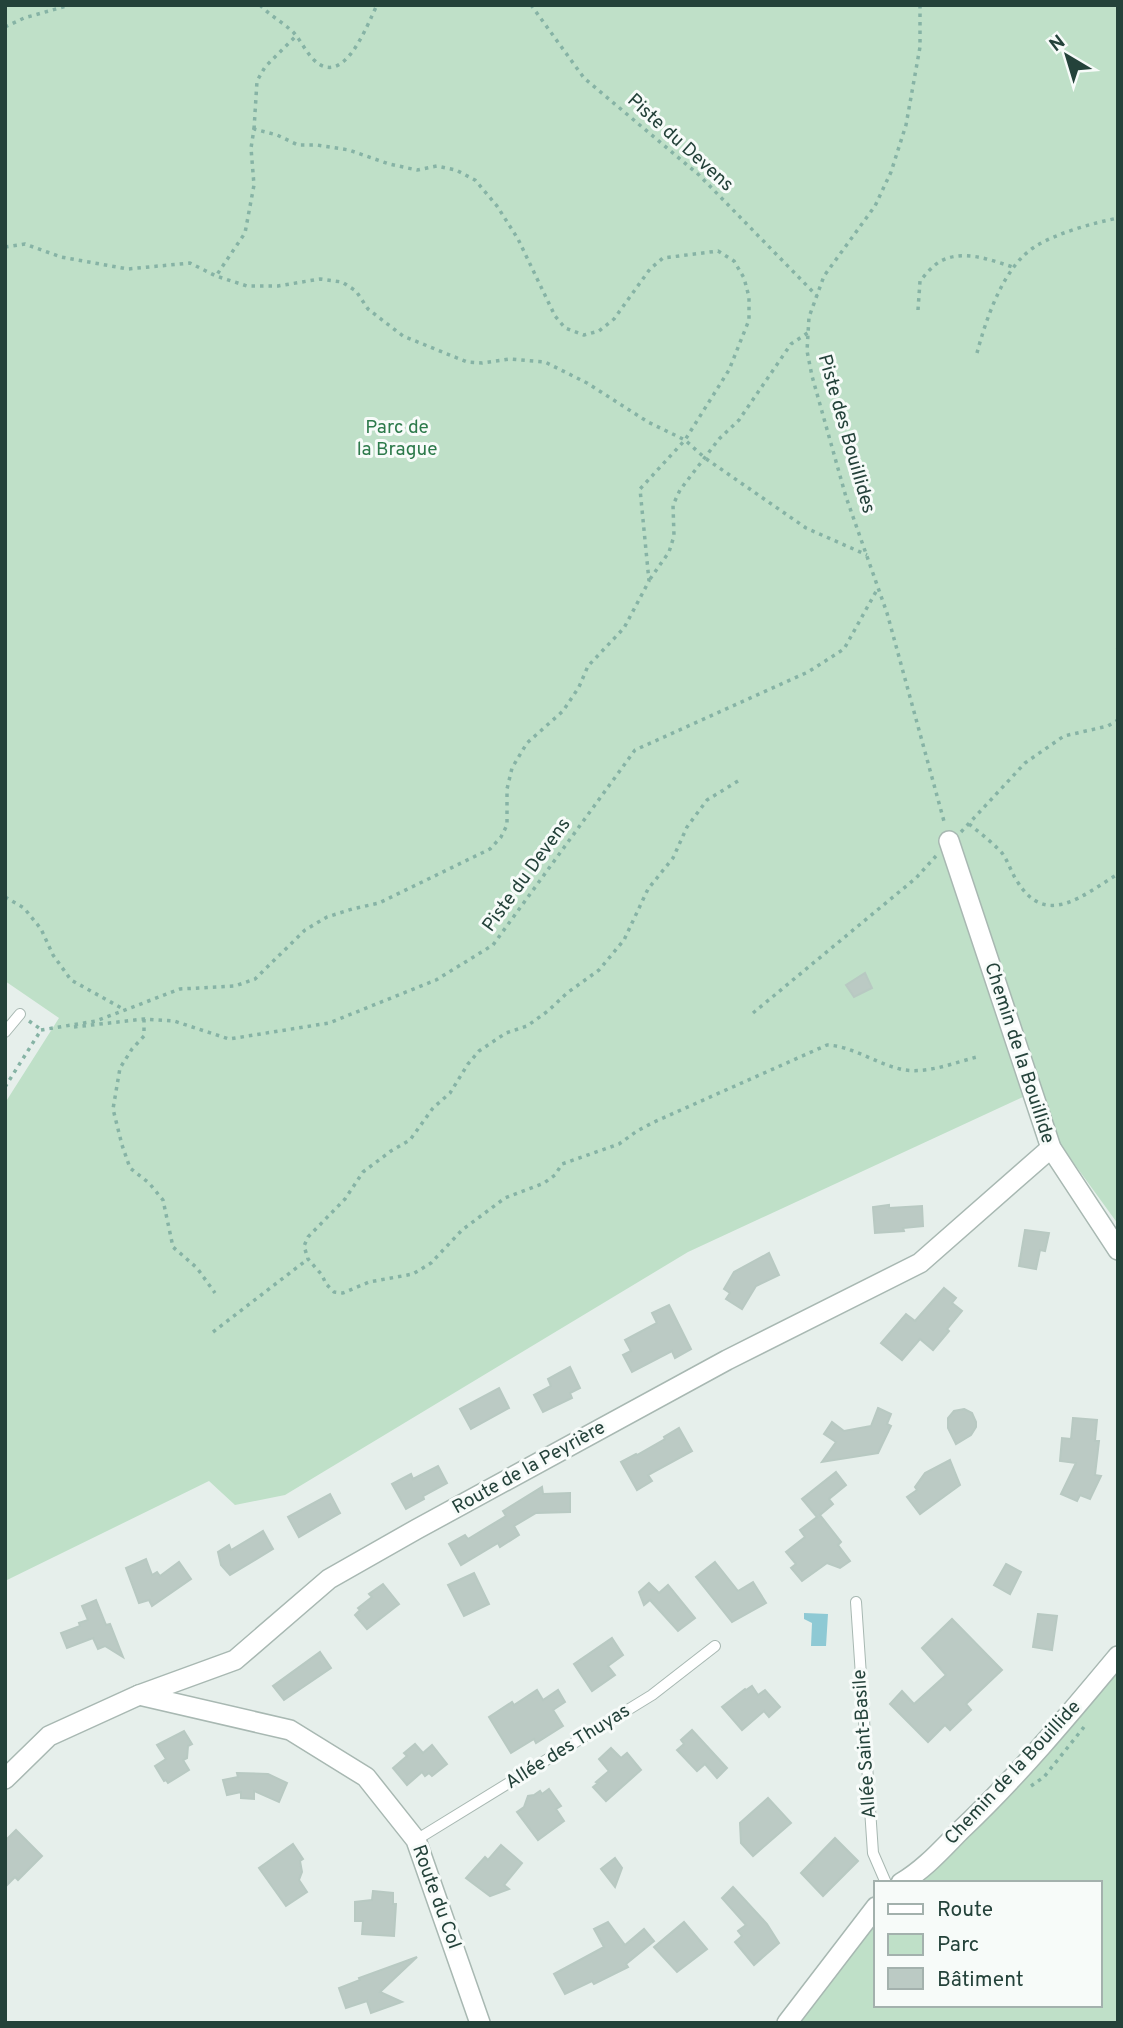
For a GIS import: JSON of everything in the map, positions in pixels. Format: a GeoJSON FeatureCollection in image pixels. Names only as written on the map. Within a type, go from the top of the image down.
{"type":"FeatureCollection","features":[{"type":"Feature","properties":{"kind":"street","name":"Chemin de la Bouillide"},"geometry":{"type":"LineString","coordinates":[[949,841],[1051,1149],[1118,1250]]}},
{"type":"Feature","properties":{"kind":"street","name":"Route de la Peyrière"},"geometry":{"type":"LineString","coordinates":[[5,1779],[50,1736],[139,1695],[235,1660],[329,1579],[727,1360],[920,1263],[1051,1149]]}},
{"type":"Feature","properties":{"kind":"street","name":"Chemin de la Bouillide"},"geometry":{"type":"LineString","coordinates":[[904,1881],[916,1874],[985,1808],[1045,1744],[1118,1656]]}},
{"type":"Feature","properties":{"kind":"street","name":"Route du Col"},"geometry":{"type":"LineString","coordinates":[[139,1695],[290,1730],[366,1777],[416,1840],[480,2023]]}},
{"type":"Feature","properties":{"kind":"street"},"geometry":{"type":"LineString","coordinates":[[786,2023],[874,1910]]}},
{"type":"Feature","properties":{"kind":"lane"},"geometry":{"type":"LineString","coordinates":[[5,1031],[20,1014]]}},
{"type":"Feature","properties":{"kind":"lane","name":"Allée Saint-Basile"},"geometry":{"type":"LineString","coordinates":[[856,1602],[873,1853],[885,1881]]}},
{"type":"Feature","properties":{"kind":"lane","name":"Allée des Thuyas"},"geometry":{"type":"LineString","coordinates":[[416,1840],[652,1695],[715,1646]]}},
{"type":"Feature","properties":{"kind":"path"},"geometry":{"type":"LineString","coordinates":[[5,27],[70,5]]}},
{"type":"Feature","properties":{"kind":"path"},"geometry":{"type":"LineString","coordinates":[[260,5],[296,36],[315,61],[328,67],[342,64],[355,49],[377,5]]}},
{"type":"Feature","properties":{"kind":"path","name":"Piste du Devens"},"geometry":{"type":"LineString","coordinates":[[531,5],[584,78],[699,175],[817,296]]}},
{"type":"Feature","properties":{"kind":"path","name":"Piste des Bouillides"},"geometry":{"type":"LineString","coordinates":[[920,5],[920,47],[906,125],[891,172],[874,205],[824,276],[809,317],[807,351],[846,497],[887,613],[949,841]]}},
{"type":"Feature","properties":{"kind":"path"},"geometry":{"type":"LineString","coordinates":[[216,276],[245,233],[254,185],[251,148],[257,80],[265,67],[296,36]]}},
{"type":"Feature","properties":{"kind":"path"},"geometry":{"type":"LineString","coordinates":[[254,129],[277,135],[298,145],[349,150],[389,164],[417,170],[437,166],[456,170],[475,180],[497,206],[518,239],[555,316],[565,328],[584,335],[599,331],[614,319],[650,269],[663,258],[718,251],[734,261],[744,278],[750,297],[748,320],[730,370],[685,440],[640,489],[649,580]]}},
{"type":"Feature","properties":{"kind":"path"},"geometry":{"type":"LineString","coordinates":[[977,353],[986,320],[1013,267],[1034,247],[1053,237],[1118,218]]}},
{"type":"Feature","properties":{"kind":"path"},"geometry":{"type":"LineString","coordinates":[[5,247],[25,244],[61,257],[128,269],[190,263],[216,276],[247,286],[278,286],[320,279],[342,282],[356,291],[368,310],[403,336],[467,362],[509,359],[545,362],[587,383],[648,422],[685,440],[705,458],[806,528],[867,555]]}},
{"type":"Feature","properties":{"kind":"path"},"geometry":{"type":"LineString","coordinates":[[918,310],[920,281],[939,261],[962,254],[1013,267]]}},
{"type":"Feature","properties":{"kind":"path"},"geometry":{"type":"LineString","coordinates":[[5,1087],[41,1030],[96,1020],[180,989],[235,986],[255,979],[305,930],[327,917],[379,903],[490,849],[507,825],[507,789],[512,768],[527,743],[563,711],[579,687],[588,666],[624,628],[649,580],[669,552],[674,536],[673,505],[680,490],[719,439],[739,420],[791,344],[808,332]]}},
{"type":"Feature","properties":{"kind":"path","name":"Piste du Devens"},"geometry":{"type":"LineString","coordinates":[[41,1030],[144,1019],[174,1021],[229,1039],[329,1023],[436,980],[494,945],[635,750],[808,672],[844,649],[878,588]]}},
{"type":"Feature","properties":{"kind":"path"},"geometry":{"type":"LineString","coordinates":[[753,1013],[915,878],[1025,763],[1064,736],[1108,726],[1118,720]]}},
{"type":"Feature","properties":{"kind":"path"},"geometry":{"type":"LineString","coordinates":[[738,781],[707,800],[687,827],[673,858],[648,889],[624,940],[599,970],[527,1026],[506,1033],[479,1051],[450,1093],[433,1108],[410,1140],[363,1172],[345,1199],[308,1237],[304,1246],[308,1259],[316,1266],[326,1284],[334,1292],[343,1293],[369,1282],[413,1274],[431,1263],[462,1230],[505,1198],[544,1183],[555,1175],[562,1164],[619,1144],[654,1122],[827,1045],[842,1046],[903,1070],[926,1070],[977,1057]]}},
{"type":"Feature","properties":{"kind":"path"},"geometry":{"type":"LineString","coordinates":[[969,824],[1003,854],[1017,882],[1032,901],[1046,906],[1068,903],[1118,874]]}},
{"type":"Feature","properties":{"kind":"path"},"geometry":{"type":"LineString","coordinates":[[5,897],[24,908],[41,929],[53,955],[71,980],[125,1010]]}},
{"type":"Feature","properties":{"kind":"path"},"geometry":{"type":"LineString","coordinates":[[144,1019],[144,1036],[120,1068],[113,1109],[122,1145],[130,1168],[149,1183],[163,1200],[173,1247],[197,1268],[215,1293]]}},
{"type":"Feature","properties":{"kind":"path"},"geometry":{"type":"LineString","coordinates":[[213,1332],[308,1259]]}},
{"type":"Feature","properties":{"kind":"green space","name":"Parc de la Brague"},"geometry":{"type":"Polygon","coordinates":[[[5,5],[1118,5],[1118,1224],[1025,1096],[688,1252],[285,1495],[235,1505],[209,1481],[5,1581],[5,1103],[59,1018],[5,981],[5,5]]]}},
{"type":"Feature","properties":{"kind":"green space"},"geometry":{"type":"Polygon","coordinates":[[[1118,1671],[1118,2023],[800,2023],[874,1922],[874,2007],[1102,2007],[1102,1881],[911,1881],[1019,1786],[1118,1671]]]}},
{"type":"Feature","properties":{"kind":"water"},"geometry":{"type":"Polygon","coordinates":[[[804,1613],[828,1614],[826,1646],[811,1646],[812,1623],[804,1619],[804,1613]]]}},
{"type":"Feature","properties":{"kind":"building"},"geometry":{"type":"Polygon","coordinates":[[[865,973],[872,988],[854,997],[846,985],[865,973]]]}},
{"type":"Feature","properties":{"kind":"building"},"geometry":{"type":"Polygon","coordinates":[[[889,1205],[889,1208],[922,1206],[923,1226],[903,1228],[904,1231],[875,1233],[873,1207],[889,1205]]]}},
{"type":"Feature","properties":{"kind":"building"},"geometry":{"type":"Polygon","coordinates":[[[1025,1230],[1049,1233],[1045,1251],[1040,1250],[1036,1269],[1019,1266],[1025,1230]]]}},
{"type":"Feature","properties":{"kind":"building"},"geometry":{"type":"Polygon","coordinates":[[[769,1253],[779,1275],[756,1286],[742,1309],[726,1299],[730,1293],[724,1289],[734,1272],[769,1253]]]}},
{"type":"Feature","properties":{"kind":"building"},"geometry":{"type":"Polygon","coordinates":[[[944,1288],[956,1298],[952,1303],[962,1311],[933,1350],[920,1339],[902,1360],[881,1343],[906,1314],[915,1321],[944,1288]]]}},
{"type":"Feature","properties":{"kind":"building"},"geometry":{"type":"Polygon","coordinates":[[[669,1305],[691,1349],[675,1358],[672,1351],[632,1372],[623,1355],[631,1351],[625,1340],[657,1323],[652,1313],[669,1305]]]}},
{"type":"Feature","properties":{"kind":"building"},"geometry":{"type":"Polygon","coordinates":[[[570,1367],[580,1388],[570,1393],[572,1398],[543,1412],[534,1395],[551,1386],[548,1379],[570,1367]]]}},
{"type":"Feature","properties":{"kind":"building"},"geometry":{"type":"Polygon","coordinates":[[[499,1388],[509,1408],[471,1429],[460,1409],[499,1388]]]}},
{"type":"Feature","properties":{"kind":"building"},"geometry":{"type":"Polygon","coordinates":[[[878,1408],[891,1414],[887,1424],[891,1426],[878,1453],[822,1462],[836,1442],[824,1434],[832,1422],[844,1431],[871,1426],[878,1408]]]}},
{"type":"Feature","properties":{"kind":"building"},"geometry":{"type":"Polygon","coordinates":[[[964,1409],[972,1413],[976,1427],[971,1435],[956,1444],[948,1428],[948,1418],[954,1411],[964,1409]]]}},
{"type":"Feature","properties":{"kind":"building"},"geometry":{"type":"Polygon","coordinates":[[[1073,1418],[1097,1420],[1095,1441],[1099,1441],[1095,1475],[1101,1476],[1090,1499],[1080,1495],[1077,1501],[1061,1494],[1076,1463],[1060,1461],[1062,1438],[1071,1439],[1073,1418]]]}},
{"type":"Feature","properties":{"kind":"building"},"geometry":{"type":"Polygon","coordinates":[[[679,1428],[692,1451],[648,1475],[652,1481],[637,1490],[621,1462],[665,1439],[664,1437],[679,1428]]]}},
{"type":"Feature","properties":{"kind":"building"},"geometry":{"type":"Polygon","coordinates":[[[950,1460],[960,1485],[920,1514],[907,1497],[917,1490],[915,1487],[925,1473],[950,1460]]]}},
{"type":"Feature","properties":{"kind":"building"},"geometry":{"type":"Polygon","coordinates":[[[438,1466],[447,1483],[406,1509],[392,1484],[411,1474],[413,1479],[438,1466]]]}},
{"type":"Feature","properties":{"kind":"building"},"geometry":{"type":"Polygon","coordinates":[[[836,1472],[846,1485],[829,1499],[833,1504],[820,1515],[841,1542],[838,1545],[850,1561],[840,1568],[827,1563],[802,1581],[791,1568],[796,1564],[786,1552],[805,1537],[800,1530],[817,1517],[802,1499],[836,1472]]]}},
{"type":"Feature","properties":{"kind":"building"},"geometry":{"type":"Polygon","coordinates":[[[542,1487],[543,1494],[570,1493],[570,1512],[536,1513],[514,1526],[519,1535],[500,1547],[498,1543],[461,1565],[449,1544],[465,1535],[468,1539],[506,1516],[503,1511],[542,1487]]]}},
{"type":"Feature","properties":{"kind":"building"},"geometry":{"type":"Polygon","coordinates":[[[330,1494],[340,1513],[299,1537],[288,1517],[330,1494]]]}},
{"type":"Feature","properties":{"kind":"building"},"geometry":{"type":"Polygon","coordinates":[[[263,1531],[273,1549],[230,1575],[221,1565],[218,1552],[229,1545],[231,1550],[263,1531]]]}},
{"type":"Feature","properties":{"kind":"building"},"geometry":{"type":"Polygon","coordinates":[[[146,1559],[152,1575],[157,1572],[160,1576],[179,1562],[191,1579],[152,1606],[149,1600],[139,1603],[126,1568],[146,1559]]]}},
{"type":"Feature","properties":{"kind":"building"},"geometry":{"type":"Polygon","coordinates":[[[715,1562],[738,1591],[753,1582],[766,1603],[732,1622],[696,1577],[715,1562]]]}},
{"type":"Feature","properties":{"kind":"building"},"geometry":{"type":"Polygon","coordinates":[[[1006,1564],[1021,1572],[1010,1594],[994,1585],[1006,1564]]]}},
{"type":"Feature","properties":{"kind":"building"},"geometry":{"type":"Polygon","coordinates":[[[474,1573],[489,1604],[464,1616],[448,1585],[474,1573]]]}},
{"type":"Feature","properties":{"kind":"building"},"geometry":{"type":"Polygon","coordinates":[[[649,1583],[659,1593],[668,1585],[695,1618],[678,1631],[650,1600],[644,1605],[639,1592],[649,1583]]]}},
{"type":"Feature","properties":{"kind":"building"},"geometry":{"type":"Polygon","coordinates":[[[383,1584],[399,1604],[367,1629],[355,1615],[360,1610],[358,1608],[372,1597],[369,1594],[383,1584]]]}},
{"type":"Feature","properties":{"kind":"building"},"geometry":{"type":"Polygon","coordinates":[[[96,1600],[106,1625],[110,1624],[123,1657],[105,1646],[98,1649],[93,1638],[67,1648],[61,1633],[88,1620],[82,1606],[96,1600]]]}},
{"type":"Feature","properties":{"kind":"building"},"geometry":{"type":"Polygon","coordinates":[[[1038,1614],[1057,1616],[1052,1650],[1033,1647],[1038,1614]]]}},
{"type":"Feature","properties":{"kind":"building"},"geometry":{"type":"Polygon","coordinates":[[[952,1619],[1002,1670],[966,1704],[971,1710],[950,1730],[945,1725],[928,1742],[890,1704],[902,1691],[914,1704],[946,1675],[922,1648],[952,1619]]]}},
{"type":"Feature","properties":{"kind":"building"},"geometry":{"type":"Polygon","coordinates":[[[612,1638],[623,1655],[608,1666],[615,1675],[592,1691],[574,1664],[612,1638]]]}},
{"type":"Feature","properties":{"kind":"building"},"geometry":{"type":"Polygon","coordinates":[[[320,1652],[331,1668],[284,1700],[273,1686],[320,1652]]]}},
{"type":"Feature","properties":{"kind":"building"},"geometry":{"type":"Polygon","coordinates":[[[752,1686],[758,1695],[765,1690],[780,1707],[769,1717],[764,1711],[742,1730],[722,1707],[752,1686]]]}},
{"type":"Feature","properties":{"kind":"building"},"geometry":{"type":"Polygon","coordinates":[[[537,1690],[543,1700],[558,1690],[565,1702],[553,1710],[563,1726],[536,1743],[534,1739],[511,1753],[489,1717],[537,1690]]]}},
{"type":"Feature","properties":{"kind":"building"},"geometry":{"type":"Polygon","coordinates":[[[692,1730],[727,1768],[717,1778],[705,1764],[697,1771],[677,1750],[684,1744],[681,1740],[692,1730]]]}},
{"type":"Feature","properties":{"kind":"building"},"geometry":{"type":"Polygon","coordinates":[[[184,1731],[192,1744],[188,1746],[187,1758],[183,1760],[189,1770],[168,1783],[155,1766],[166,1759],[157,1745],[184,1731]]]}},
{"type":"Feature","properties":{"kind":"building"},"geometry":{"type":"Polygon","coordinates":[[[415,1744],[423,1753],[432,1745],[447,1764],[432,1776],[429,1773],[425,1776],[422,1772],[407,1785],[393,1768],[407,1756],[404,1753],[415,1744]]]}},
{"type":"Feature","properties":{"kind":"building"},"geometry":{"type":"Polygon","coordinates":[[[611,1748],[621,1758],[627,1753],[641,1770],[606,1801],[593,1787],[609,1771],[599,1759],[611,1748]]]}},
{"type":"Feature","properties":{"kind":"building"},"geometry":{"type":"Polygon","coordinates":[[[237,1773],[268,1774],[287,1783],[279,1802],[254,1791],[254,1799],[241,1798],[241,1792],[227,1795],[223,1780],[238,1777],[237,1773]]]}},
{"type":"Feature","properties":{"kind":"building"},"geometry":{"type":"Polygon","coordinates":[[[549,1789],[561,1806],[556,1809],[564,1821],[538,1840],[517,1812],[524,1807],[528,1796],[540,1791],[542,1794],[549,1789]]]}},
{"type":"Feature","properties":{"kind":"building"},"geometry":{"type":"Polygon","coordinates":[[[768,1798],[791,1823],[753,1856],[741,1843],[740,1823],[768,1798]]]}},
{"type":"Feature","properties":{"kind":"building"},"geometry":{"type":"Polygon","coordinates":[[[16,1830],[42,1856],[18,1880],[15,1877],[5,1887],[5,1841],[16,1830]]]}},
{"type":"Feature","properties":{"kind":"building"},"geometry":{"type":"Polygon","coordinates":[[[835,1838],[858,1861],[823,1896],[801,1873],[835,1838]]]}},
{"type":"Feature","properties":{"kind":"building"},"geometry":{"type":"Polygon","coordinates":[[[293,1844],[303,1859],[300,1861],[302,1872],[299,1880],[307,1892],[286,1906],[259,1868],[293,1844]]]}},
{"type":"Feature","properties":{"kind":"building"},"geometry":{"type":"Polygon","coordinates":[[[501,1845],[522,1863],[504,1885],[509,1889],[490,1896],[466,1878],[485,1857],[488,1860],[501,1845]]]}},
{"type":"Feature","properties":{"kind":"building"},"geometry":{"type":"Polygon","coordinates":[[[615,1858],[622,1868],[615,1887],[601,1869],[615,1858]]]}},
{"type":"Feature","properties":{"kind":"building"},"geometry":{"type":"Polygon","coordinates":[[[733,1887],[767,1924],[779,1943],[754,1965],[735,1942],[742,1936],[738,1931],[746,1925],[722,1898],[733,1887]]]}},
{"type":"Feature","properties":{"kind":"building"},"geometry":{"type":"Polygon","coordinates":[[[373,1891],[393,1893],[393,1904],[396,1904],[394,1936],[362,1934],[363,1921],[355,1921],[355,1902],[372,1900],[373,1891]]]}},
{"type":"Feature","properties":{"kind":"building"},"geometry":{"type":"Polygon","coordinates":[[[608,1922],[625,1945],[644,1929],[654,1941],[626,1964],[628,1967],[594,1984],[592,1981],[565,1994],[554,1974],[604,1947],[594,1929],[608,1922]]]}},
{"type":"Feature","properties":{"kind":"building"},"geometry":{"type":"Polygon","coordinates":[[[684,1922],[707,1949],[677,1972],[654,1947],[684,1922]]]}},
{"type":"Feature","properties":{"kind":"building"},"geometry":{"type":"Polygon","coordinates":[[[417,1957],[380,1992],[402,2002],[371,2013],[367,2001],[346,2008],[339,1988],[417,1957]]]}}]}
